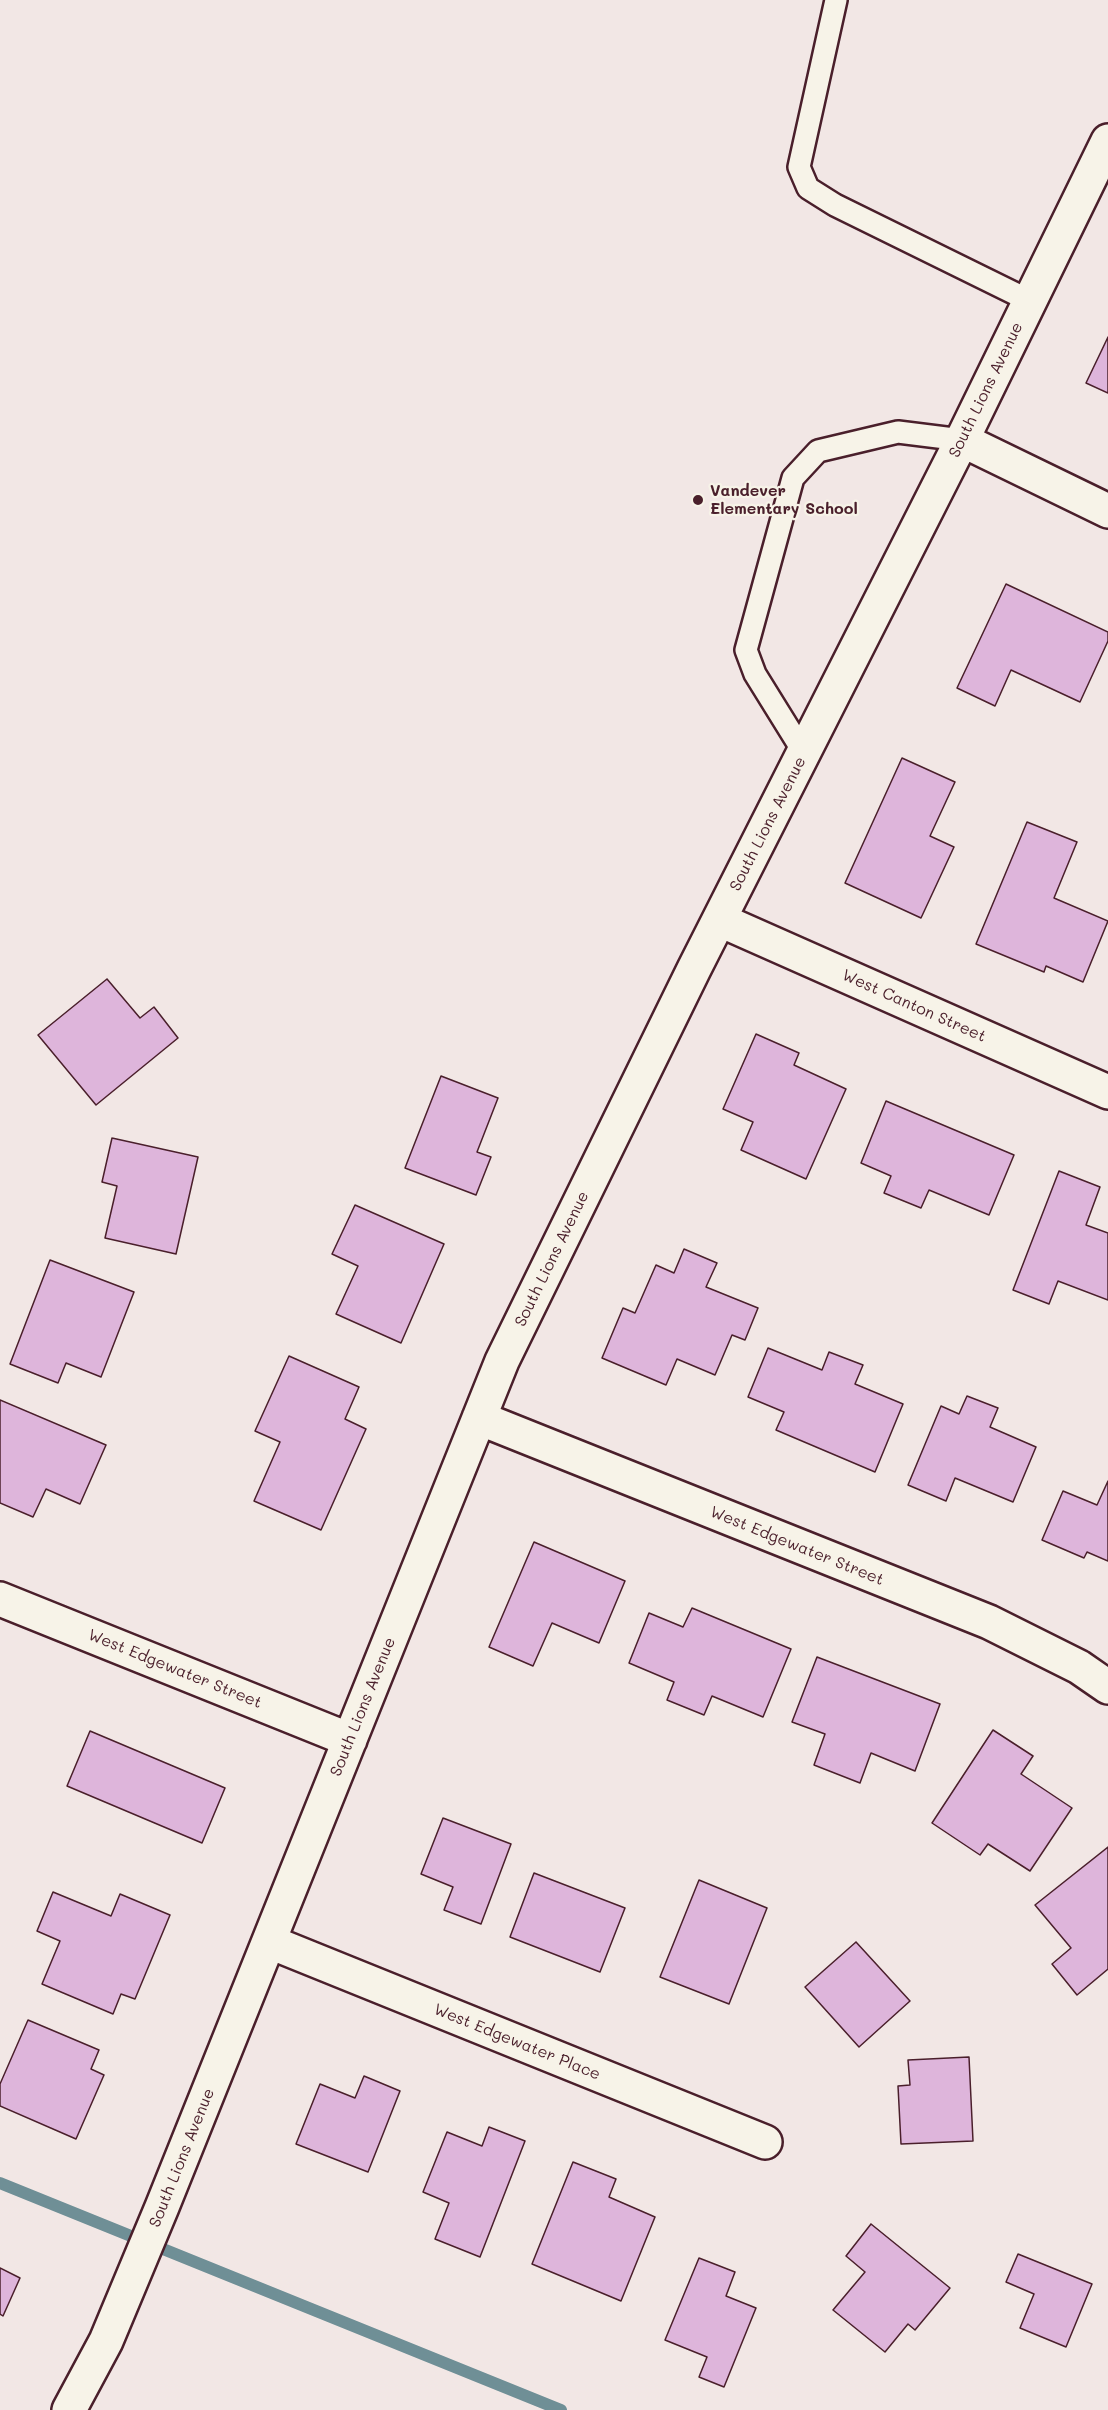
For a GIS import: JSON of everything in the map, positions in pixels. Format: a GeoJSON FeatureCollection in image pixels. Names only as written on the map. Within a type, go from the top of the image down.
{"type":"FeatureCollection","features":[{"type":"Feature","properties":{"kind":"street","name":"South Lions Avenue"},"geometry":{"type":"LineString","coordinates":[[69,2410],[106,2341],[136,2270],[507,1351],[720,920],[962,440],[1108,141]]}},
{"type":"Feature","properties":{"kind":"street"},"geometry":{"type":"LineString","coordinates":[[962,440],[1108,511]]}},
{"type":"Feature","properties":{"kind":"street","name":"West Canton Street"},"geometry":{"type":"LineString","coordinates":[[720,920],[1108,1092]]}},
{"type":"Feature","properties":{"kind":"street","name":"West Edgewater Street"},"geometry":{"type":"LineString","coordinates":[[479,1418],[989,1622],[1079,1667],[1108,1687]]}},
{"type":"Feature","properties":{"kind":"street","name":"West Edgewater Street"},"geometry":{"type":"LineString","coordinates":[[0,1599],[350,1740]]}},
{"type":"Feature","properties":{"kind":"street","name":"West Edgewater Place"},"geometry":{"type":"LineString","coordinates":[[270,1942],[765,2142]]}},
{"type":"Feature","properties":{"kind":"lane"},"geometry":{"type":"LineString","coordinates":[[836,0],[799,167],[808,188],[835,205],[1030,301]]}},
{"type":"Feature","properties":{"kind":"lane"},"geometry":{"type":"LineString","coordinates":[[804,753],[754,674],[746,650],[793,478],[818,451],[898,432],[962,440]]}},
{"type":"Feature","properties":{"kind":"building"},"geometry":{"type":"Polygon","coordinates":[[[1108,337],[1108,393],[1086,383],[1108,337]]]}},
{"type":"Feature","properties":{"kind":"building"},"geometry":{"type":"Polygon","coordinates":[[[1006,584],[1108,632],[1108,641],[1080,702],[1011,670],[995,706],[957,688],[1006,584]]]}},
{"type":"Feature","properties":{"kind":"building"},"geometry":{"type":"Polygon","coordinates":[[[902,758],[955,782],[930,836],[954,847],[921,918],[845,883],[902,758]]]}},
{"type":"Feature","properties":{"kind":"building"},"geometry":{"type":"Polygon","coordinates":[[[1027,822],[1077,842],[1054,898],[1108,921],[1083,982],[1046,966],[1044,972],[976,944],[1027,822]]]}},
{"type":"Feature","properties":{"kind":"building"},"geometry":{"type":"Polygon","coordinates":[[[107,979],[140,1018],[154,1007],[178,1038],[96,1105],[38,1035],[107,979]]]}},
{"type":"Feature","properties":{"kind":"building"},"geometry":{"type":"Polygon","coordinates":[[[756,1034],[799,1053],[794,1065],[846,1089],[806,1179],[741,1150],[753,1122],[723,1109],[756,1034]]]}},
{"type":"Feature","properties":{"kind":"building"},"geometry":{"type":"Polygon","coordinates":[[[441,1076],[498,1098],[477,1152],[491,1157],[476,1195],[405,1168],[441,1076]]]}},
{"type":"Feature","properties":{"kind":"building"},"geometry":{"type":"Polygon","coordinates":[[[886,1101],[1014,1155],[989,1215],[929,1190],[921,1208],[884,1193],[891,1176],[861,1163],[886,1101]]]}},
{"type":"Feature","properties":{"kind":"building"},"geometry":{"type":"Polygon","coordinates":[[[112,1138],[198,1157],[176,1254],[105,1238],[117,1186],[102,1182],[112,1138]]]}},
{"type":"Feature","properties":{"kind":"building"},"geometry":{"type":"Polygon","coordinates":[[[1059,1171],[1100,1187],[1086,1225],[1108,1233],[1108,1300],[1058,1281],[1049,1304],[1013,1290],[1059,1171]]]}},
{"type":"Feature","properties":{"kind":"building"},"geometry":{"type":"Polygon","coordinates":[[[355,1205],[444,1244],[401,1343],[336,1314],[358,1266],[332,1254],[355,1205]]]}},
{"type":"Feature","properties":{"kind":"building"},"geometry":{"type":"Polygon","coordinates":[[[684,1249],[717,1263],[706,1287],[758,1308],[745,1340],[732,1335],[715,1375],[677,1359],[666,1385],[602,1358],[623,1308],[635,1313],[656,1265],[674,1273],[684,1249]]]}},
{"type":"Feature","properties":{"kind":"building"},"geometry":{"type":"Polygon","coordinates":[[[50,1260],[134,1292],[101,1377],[66,1363],[58,1383],[10,1364],[50,1260]]]}},
{"type":"Feature","properties":{"kind":"building"},"geometry":{"type":"Polygon","coordinates":[[[768,1348],[822,1370],[829,1352],[863,1365],[855,1384],[903,1404],[875,1472],[776,1430],[784,1412],[748,1397],[768,1348]]]}},
{"type":"Feature","properties":{"kind":"building"},"geometry":{"type":"Polygon","coordinates":[[[289,1356],[359,1387],[345,1419],[366,1429],[321,1530],[254,1501],[280,1442],[255,1431],[289,1356]]]}},
{"type":"Feature","properties":{"kind":"building"},"geometry":{"type":"Polygon","coordinates":[[[967,1396],[998,1408],[990,1427],[1036,1447],[1013,1502],[955,1478],[946,1501],[908,1485],[941,1406],[959,1414],[967,1396]]]}},
{"type":"Feature","properties":{"kind":"building"},"geometry":{"type":"Polygon","coordinates":[[[0,1400],[106,1445],[80,1504],[46,1489],[33,1517],[0,1503],[0,1400]]]}},
{"type":"Feature","properties":{"kind":"building"},"geometry":{"type":"Polygon","coordinates":[[[1108,1481],[1108,1561],[1087,1552],[1084,1558],[1042,1540],[1063,1491],[1097,1505],[1108,1481]]]}},
{"type":"Feature","properties":{"kind":"building"},"geometry":{"type":"Polygon","coordinates":[[[534,1542],[625,1581],[599,1643],[552,1623],[533,1666],[489,1647],[534,1542]]]}},
{"type":"Feature","properties":{"kind":"building"},"geometry":{"type":"Polygon","coordinates":[[[692,1608],[791,1649],[763,1717],[712,1696],[704,1715],[667,1700],[674,1682],[629,1663],[649,1613],[683,1627],[692,1608]]]}},
{"type":"Feature","properties":{"kind":"building"},"geometry":{"type":"Polygon","coordinates":[[[817,1657],[940,1704],[915,1771],[871,1753],[860,1783],[814,1765],[825,1734],[792,1722],[817,1657]]]}},
{"type":"Feature","properties":{"kind":"building"},"geometry":{"type":"Polygon","coordinates":[[[993,1730],[1033,1756],[1021,1774],[1072,1808],[1030,1871],[988,1844],[980,1855],[932,1823],[993,1730]]]}},
{"type":"Feature","properties":{"kind":"building"},"geometry":{"type":"Polygon","coordinates":[[[90,1731],[225,1788],[202,1843],[67,1786],[90,1731]]]}},
{"type":"Feature","properties":{"kind":"building"},"geometry":{"type":"Polygon","coordinates":[[[443,1818],[511,1844],[481,1924],[444,1910],[453,1887],[421,1874],[443,1818]]]}},
{"type":"Feature","properties":{"kind":"building"},"geometry":{"type":"Polygon","coordinates":[[[1108,1847],[1108,1969],[1077,1995],[1052,1964],[1071,1948],[1035,1905],[1108,1847]]]}},
{"type":"Feature","properties":{"kind":"building"},"geometry":{"type":"Polygon","coordinates":[[[534,1873],[625,1908],[600,1972],[510,1937],[534,1873]]]}},
{"type":"Feature","properties":{"kind":"building"},"geometry":{"type":"Polygon","coordinates":[[[699,1880],[767,1908],[729,2004],[660,1977],[699,1880]]]}},
{"type":"Feature","properties":{"kind":"building"},"geometry":{"type":"Polygon","coordinates":[[[53,1892],[111,1916],[120,1894],[170,1915],[135,1999],[121,1994],[113,2014],[42,1984],[60,1941],[37,1931],[53,1892]]]}},
{"type":"Feature","properties":{"kind":"building"},"geometry":{"type":"Polygon","coordinates":[[[856,1942],[910,2001],[859,2047],[805,1987],[856,1942]]]}},
{"type":"Feature","properties":{"kind":"building"},"geometry":{"type":"Polygon","coordinates":[[[28,2020],[99,2050],[91,2069],[104,2075],[76,2139],[0,2106],[0,2084],[28,2020]]]}},
{"type":"Feature","properties":{"kind":"building"},"geometry":{"type":"Polygon","coordinates":[[[969,2057],[973,2141],[901,2144],[898,2086],[910,2085],[908,2060],[969,2057]]]}},
{"type":"Feature","properties":{"kind":"building"},"geometry":{"type":"Polygon","coordinates":[[[364,2076],[400,2091],[368,2172],[296,2144],[320,2084],[355,2098],[364,2076]]]}},
{"type":"Feature","properties":{"kind":"building"},"geometry":{"type":"Polygon","coordinates":[[[489,2127],[525,2141],[480,2257],[435,2239],[449,2203],[423,2192],[447,2132],[482,2146],[489,2127]]]}},
{"type":"Feature","properties":{"kind":"building"},"geometry":{"type":"Polygon","coordinates":[[[573,2162],[616,2179],[609,2197],[655,2217],[621,2301],[532,2264],[573,2162]]]}},
{"type":"Feature","properties":{"kind":"building"},"geometry":{"type":"Polygon","coordinates":[[[871,2224],[950,2288],[915,2330],[908,2324],[885,2352],[833,2310],[865,2272],[846,2256],[871,2224]]]}},
{"type":"Feature","properties":{"kind":"building"},"geometry":{"type":"Polygon","coordinates":[[[1018,2254],[1092,2284],[1066,2347],[1020,2328],[1034,2294],[1006,2282],[1018,2254]]]}},
{"type":"Feature","properties":{"kind":"building"},"geometry":{"type":"Polygon","coordinates":[[[699,2258],[735,2272],[726,2296],[756,2308],[724,2387],[699,2377],[707,2357],[665,2340],[699,2258]]]}},
{"type":"Feature","properties":{"kind":"building"},"geometry":{"type":"Polygon","coordinates":[[[0,2268],[20,2278],[3,2316],[0,2314],[0,2268]]]}},
{"type":"Feature","properties":{"kind":"waterway"},"geometry":{"type":"LineString","coordinates":[[0,2183],[561,2410]]}},
{"type":"Feature","properties":{"kind":"place","name":"Vandever Elementary School"},"geometry":{"type":"Point","coordinates":[698,500]}}]}
